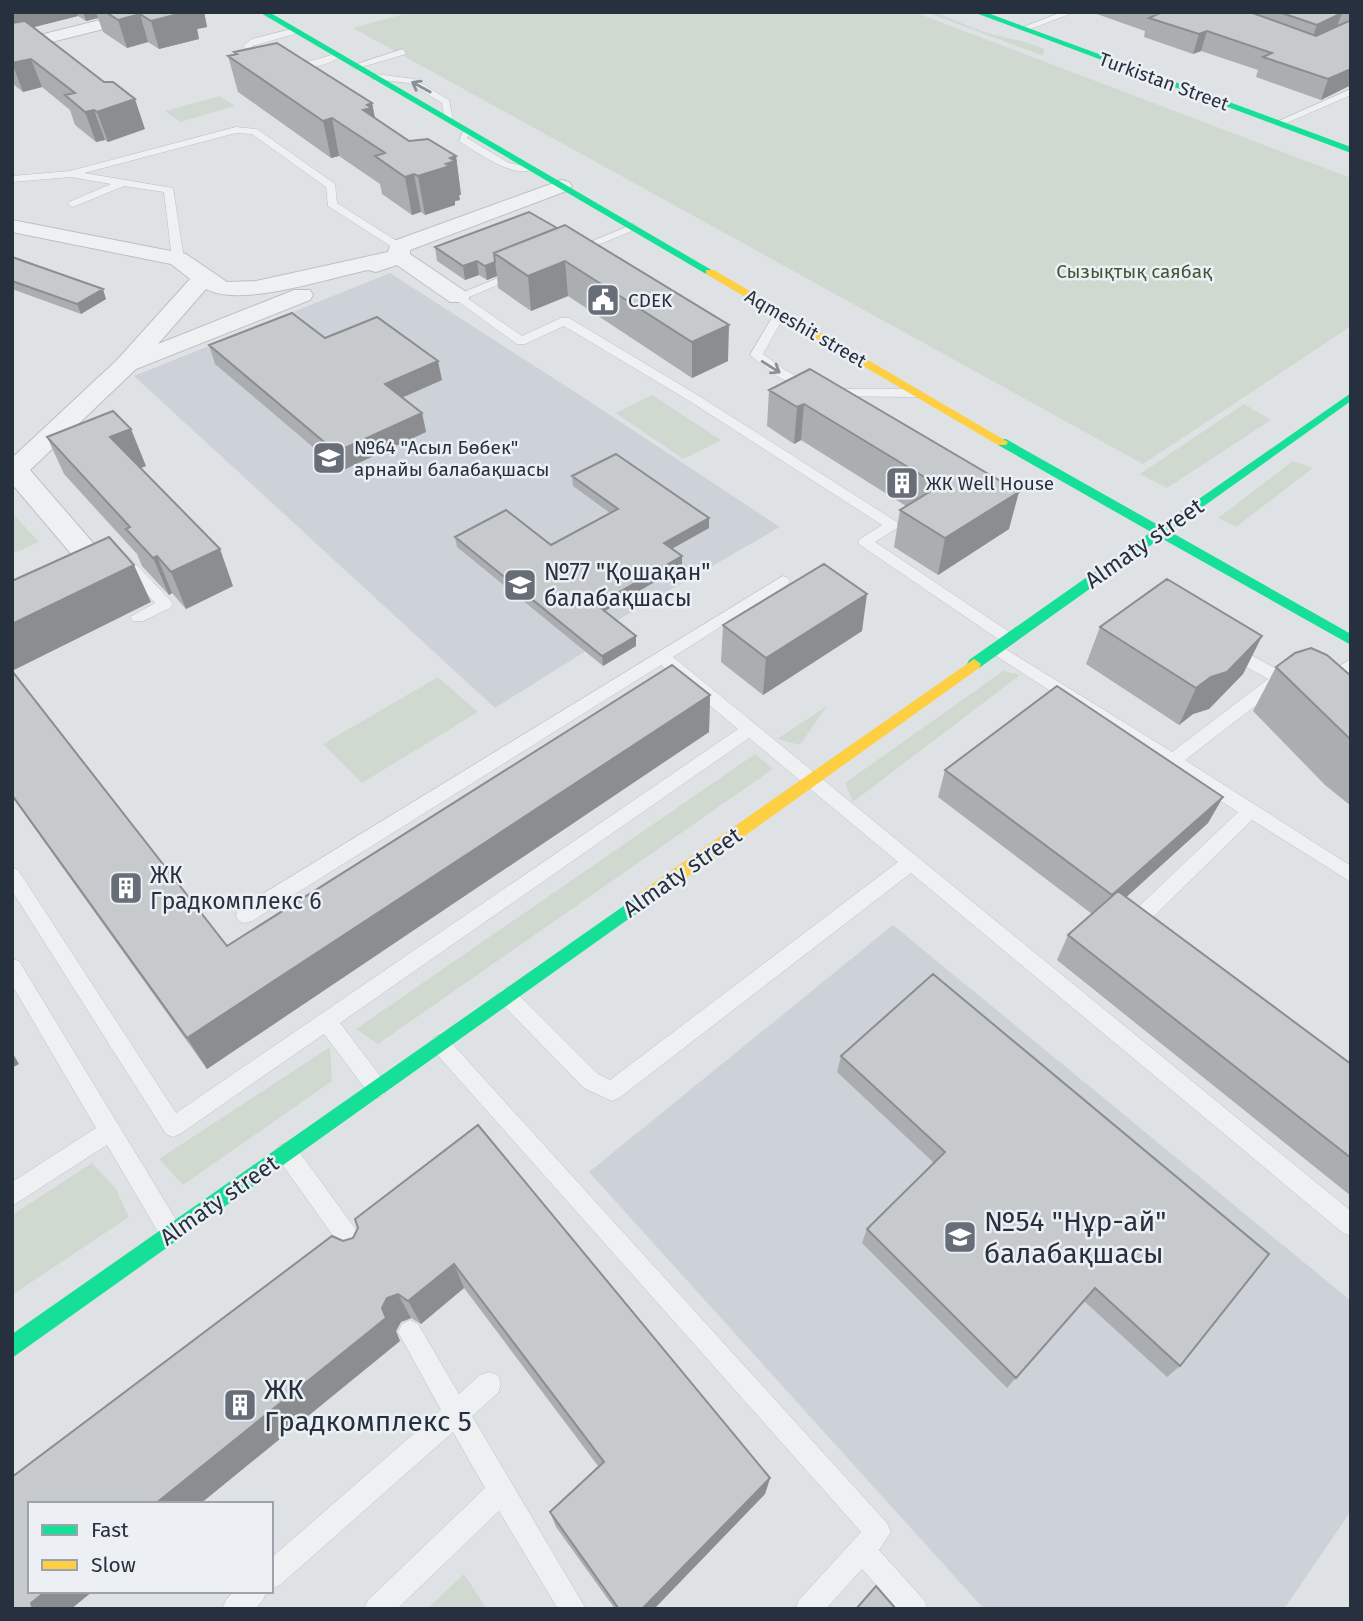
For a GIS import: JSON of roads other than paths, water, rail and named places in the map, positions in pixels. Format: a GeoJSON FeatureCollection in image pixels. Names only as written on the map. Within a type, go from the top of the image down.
{"type":"FeatureCollection","features":[{"type":"Feature","properties":{"kind":"main road","name":"Aqmeshit street"},"geometry":{"type":"LineString","coordinates":[[263,12],[917,393],[1351,640]]}},
{"type":"Feature","properties":{"kind":"main road","name":"Turkistan Street"},"geometry":{"type":"LineString","coordinates":[[977,12],[1351,150]]}},
{"type":"Feature","properties":{"kind":"main road","name":"Almaty street"},"geometry":{"type":"LineString","coordinates":[[12,1347],[1351,396]]}},
{"type":"Feature","properties":{"kind":"street"},"geometry":{"type":"LineString","coordinates":[[12,47],[153,12]]}},
{"type":"Feature","properties":{"kind":"street"},"geometry":{"type":"LineString","coordinates":[[126,365],[562,186]]}},
{"type":"Feature","properties":{"kind":"street"},"geometry":{"type":"LineString","coordinates":[[12,226],[178,259],[223,289],[256,288],[399,251]]}},
{"type":"Feature","properties":{"kind":"street"},"geometry":{"type":"LineString","coordinates":[[399,251],[458,297]]}},
{"type":"Feature","properties":{"kind":"street"},"geometry":{"type":"LineString","coordinates":[[12,596],[92,559],[15,470],[126,365],[203,278]]}},
{"type":"Feature","properties":{"kind":"lane"},"geometry":{"type":"LineString","coordinates":[[1022,29],[1071,12]]}},
{"type":"Feature","properties":{"kind":"lane"},"geometry":{"type":"LineString","coordinates":[[295,31],[255,41],[247,46],[280,68],[293,68],[338,56]]}},
{"type":"Feature","properties":{"kind":"lane"},"geometry":{"type":"LineString","coordinates":[[355,66],[403,52]]}},
{"type":"Feature","properties":{"kind":"lane"},"geometry":{"type":"LineString","coordinates":[[1279,123],[1351,92]]}},
{"type":"Feature","properties":{"kind":"lane"},"geometry":{"type":"LineString","coordinates":[[12,179],[70,174],[236,130],[254,131],[331,186],[332,205],[399,251]]}},
{"type":"Feature","properties":{"kind":"lane"},"geometry":{"type":"LineString","coordinates":[[70,174],[169,190],[178,259]]}},
{"type":"Feature","properties":{"kind":"lane"},"geometry":{"type":"LineString","coordinates":[[73,204],[122,183]]}},
{"type":"Feature","properties":{"kind":"lane"},"geometry":{"type":"LineString","coordinates":[[567,253],[633,228]]}},
{"type":"Feature","properties":{"kind":"lane"},"geometry":{"type":"LineString","coordinates":[[458,297],[531,268]]}},
{"type":"Feature","properties":{"kind":"lane"},"geometry":{"type":"LineString","coordinates":[[458,297],[521,341],[565,320],[695,399],[891,525],[865,542],[1172,761],[1351,875]]}},
{"type":"Feature","properties":{"kind":"lane"},"geometry":{"type":"LineString","coordinates":[[780,313],[756,355],[813,391],[838,394],[917,393]]}},
{"type":"Feature","properties":{"kind":"lane"},"geometry":{"type":"LineString","coordinates":[[92,559],[120,555],[165,604],[138,617]]}},
{"type":"Feature","properties":{"kind":"lane"},"geometry":{"type":"LineString","coordinates":[[245,915],[783,580]]}},
{"type":"Feature","properties":{"kind":"lane"},"geometry":{"type":"LineString","coordinates":[[1316,621],[1351,626]]}},
{"type":"Feature","properties":{"kind":"lane"},"geometry":{"type":"LineString","coordinates":[[1220,644],[1300,690],[1325,682],[1351,664]]}},
{"type":"Feature","properties":{"kind":"lane"},"geometry":{"type":"LineString","coordinates":[[662,657],[1351,1225]]}},
{"type":"Feature","properties":{"kind":"lane"},"geometry":{"type":"LineString","coordinates":[[1172,761],[1279,679]]}},
{"type":"Feature","properties":{"kind":"lane"},"geometry":{"type":"LineString","coordinates":[[12,875],[173,1127],[750,729]]}},
{"type":"Feature","properties":{"kind":"lane"},"geometry":{"type":"LineString","coordinates":[[1160,937],[1138,920],[1250,811]]}},
{"type":"Feature","properties":{"kind":"lane"},"geometry":{"type":"LineString","coordinates":[[507,996],[591,1081],[612,1091],[911,863]]}},
{"type":"Feature","properties":{"kind":"lane"},"geometry":{"type":"LineString","coordinates":[[12,967],[172,1234]]}},
{"type":"Feature","properties":{"kind":"lane"},"geometry":{"type":"LineString","coordinates":[[326,1021],[377,1088]]}},
{"type":"Feature","properties":{"kind":"lane"},"geometry":{"type":"LineString","coordinates":[[440,1044],[878,1532],[808,1609]]}},
{"type":"Feature","properties":{"kind":"lane"},"geometry":{"type":"LineString","coordinates":[[12,1195],[111,1130]]}},
{"type":"Feature","properties":{"kind":"lane"},"geometry":{"type":"LineString","coordinates":[[287,1153],[359,1253]]}},
{"type":"Feature","properties":{"kind":"lane"},"geometry":{"type":"LineString","coordinates":[[410,1332],[501,1491],[573,1609]]}},
{"type":"Feature","properties":{"kind":"lane"},"geometry":{"type":"LineString","coordinates":[[273,1574],[489,1384]]}},
{"type":"Feature","properties":{"kind":"lane"},"geometry":{"type":"LineString","coordinates":[[377,1609],[501,1491]]}},
{"type":"Feature","properties":{"kind":"lane"},"geometry":{"type":"LineString","coordinates":[[863,1550],[915,1609]]}},
{"type":"Feature","properties":{"kind":"lane"},"geometry":{"type":"LineString","coordinates":[[235,1609],[252,1593]]}},
{"type":"Feature","properties":{"kind":"place","name":"CDEK"},"geometry":{"type":"Point","coordinates":[603,300]}},
{"type":"Feature","properties":{"kind":"place","name":"№64 \"Асыл Бөбек\" арнайы балабақшасы"},"geometry":{"type":"Point","coordinates":[329,458]}},
{"type":"Feature","properties":{"kind":"place","name":"ЖК Well House"},"geometry":{"type":"Point","coordinates":[902,483]}},
{"type":"Feature","properties":{"kind":"place","name":"№77 \"Қошақан\" балабақшасы"},"geometry":{"type":"Point","coordinates":[520,585]}},
{"type":"Feature","properties":{"kind":"place","name":"ЖК Градкомплекс 6"},"geometry":{"type":"Point","coordinates":[126,888]}},
{"type":"Feature","properties":{"kind":"place","name":"№54 \"Нұр-ай\" балабақшасы"},"geometry":{"type":"Point","coordinates":[960,1237]}},
{"type":"Feature","properties":{"kind":"place","name":"ЖК Градкомплекс 5"},"geometry":{"type":"Point","coordinates":[240,1405]}},
{"type":"Feature","properties":{"kind":"park label","name":"Сызықтық саябақ"},"geometry":{"type":"Point","coordinates":[1134,271]}}]}
